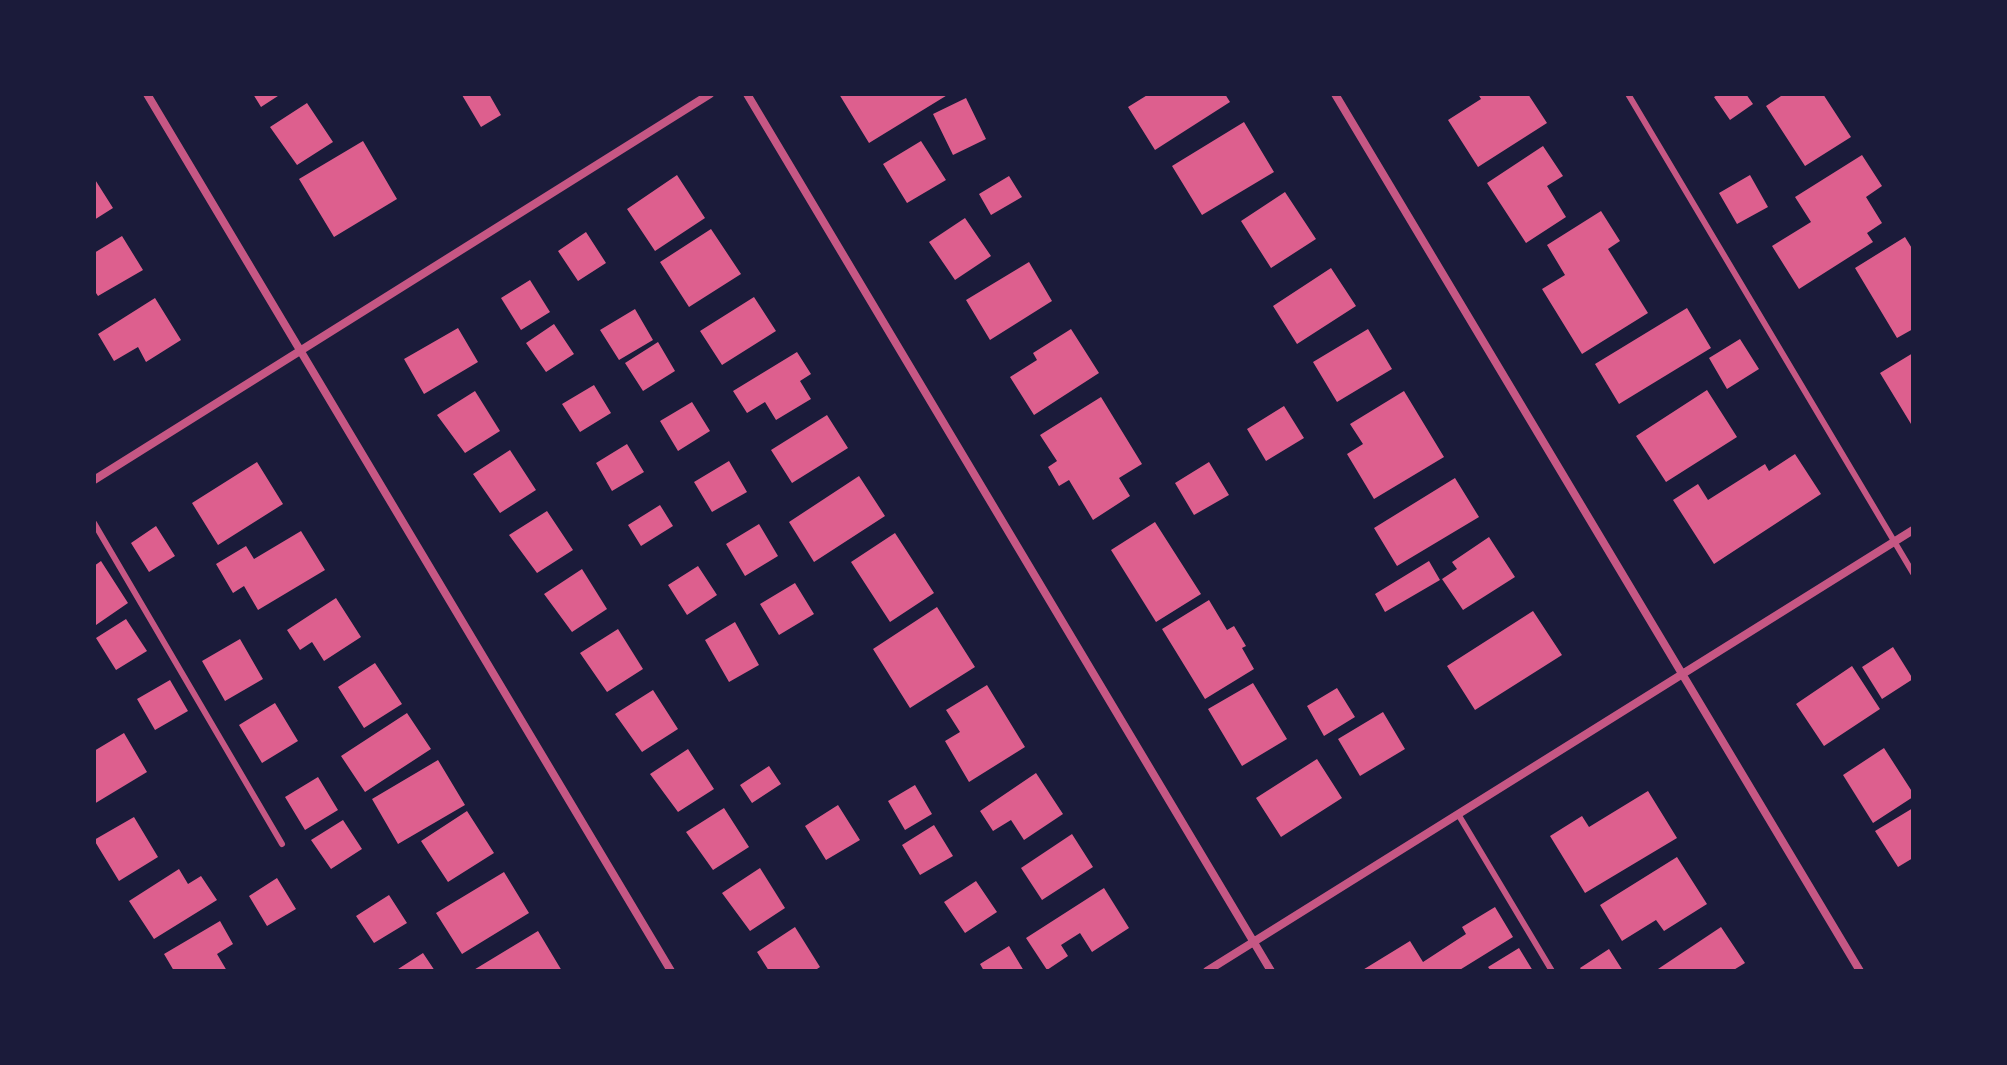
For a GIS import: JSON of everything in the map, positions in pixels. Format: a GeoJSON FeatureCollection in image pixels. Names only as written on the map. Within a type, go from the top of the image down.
{"type":"FeatureCollection","features":[{"type":"Feature","properties":{"kind":"street"},"geometry":{"type":"LineString","coordinates":[[147,94],[671,971]]}},
{"type":"Feature","properties":{"kind":"street"},"geometry":{"type":"LineString","coordinates":[[94,480],[710,94]]}},
{"type":"Feature","properties":{"kind":"street"},"geometry":{"type":"LineString","coordinates":[[747,94],[1271,971]]}},
{"type":"Feature","properties":{"kind":"street"},"geometry":{"type":"LineString","coordinates":[[1335,94],[1860,971]]}},
{"type":"Feature","properties":{"kind":"street"},"geometry":{"type":"LineString","coordinates":[[1207,971],[1913,530]]}},
{"type":"Feature","properties":{"kind":"lane"},"geometry":{"type":"LineString","coordinates":[[1628,94],[1913,573]]}},
{"type":"Feature","properties":{"kind":"lane"},"geometry":{"type":"LineString","coordinates":[[94,523],[282,844]]}},
{"type":"Feature","properties":{"kind":"lane"},"geometry":{"type":"LineString","coordinates":[[1458,814],[1552,971]]}},
{"type":"Feature","properties":{"kind":"building"},"geometry":{"type":"Polygon","coordinates":[[[253,94],[281,94],[261,107],[253,94]]]}},
{"type":"Feature","properties":{"kind":"building"},"geometry":{"type":"Polygon","coordinates":[[[464,94],[489,94],[501,115],[481,127],[464,94]]]}},
{"type":"Feature","properties":{"kind":"building"},"geometry":{"type":"Polygon","coordinates":[[[839,94],[949,94],[869,143],[839,94]]]}},
{"type":"Feature","properties":{"kind":"building"},"geometry":{"type":"Polygon","coordinates":[[[1149,94],[1225,94],[1230,102],[1155,150],[1128,107],[1149,94]]]}},
{"type":"Feature","properties":{"kind":"building"},"geometry":{"type":"Polygon","coordinates":[[[1478,94],[1528,94],[1547,123],[1478,167],[1448,120],[1481,99],[1478,94]]]}},
{"type":"Feature","properties":{"kind":"building"},"geometry":{"type":"Polygon","coordinates":[[[1719,94],[1746,94],[1753,104],[1730,120],[1714,97],[1719,94]]]}},
{"type":"Feature","properties":{"kind":"building"},"geometry":{"type":"Polygon","coordinates":[[[1784,94],[1823,94],[1851,137],[1805,166],[1766,106],[1784,94]]]}},
{"type":"Feature","properties":{"kind":"building"},"geometry":{"type":"Polygon","coordinates":[[[966,98],[986,139],[953,155],[933,114],[966,98]]]}},
{"type":"Feature","properties":{"kind":"building"},"geometry":{"type":"Polygon","coordinates":[[[307,103],[333,142],[297,165],[270,127],[307,103]]]}},
{"type":"Feature","properties":{"kind":"building"},"geometry":{"type":"Polygon","coordinates":[[[1244,122],[1274,172],[1202,215],[1172,166],[1244,122]]]}},
{"type":"Feature","properties":{"kind":"building"},"geometry":{"type":"Polygon","coordinates":[[[363,141],[397,199],[334,237],[299,179],[363,141]]]}},
{"type":"Feature","properties":{"kind":"building"},"geometry":{"type":"Polygon","coordinates":[[[921,141],[946,180],[907,203],[883,164],[921,141]]]}},
{"type":"Feature","properties":{"kind":"building"},"geometry":{"type":"Polygon","coordinates":[[[1543,146],[1563,176],[1547,186],[1566,217],[1526,243],[1487,183],[1543,146]]]}},
{"type":"Feature","properties":{"kind":"building"},"geometry":{"type":"Polygon","coordinates":[[[1862,155],[1882,186],[1866,197],[1882,223],[1867,233],[1873,242],[1799,289],[1772,246],[1811,222],[1795,197],[1862,155]]]}},
{"type":"Feature","properties":{"kind":"building"},"geometry":{"type":"Polygon","coordinates":[[[677,175],[705,218],[655,251],[627,209],[677,175]]]}},
{"type":"Feature","properties":{"kind":"building"},"geometry":{"type":"Polygon","coordinates":[[[1750,175],[1768,207],[1737,224],[1719,193],[1750,175]]]}},
{"type":"Feature","properties":{"kind":"building"},"geometry":{"type":"Polygon","coordinates":[[[1009,176],[1022,197],[991,215],[979,194],[1009,176]]]}},
{"type":"Feature","properties":{"kind":"building"},"geometry":{"type":"Polygon","coordinates":[[[94,178],[113,208],[94,220],[94,178]]]}},
{"type":"Feature","properties":{"kind":"building"},"geometry":{"type":"Polygon","coordinates":[[[1285,192],[1316,239],[1271,268],[1241,221],[1285,192]]]}},
{"type":"Feature","properties":{"kind":"building"},"geometry":{"type":"Polygon","coordinates":[[[1601,211],[1620,241],[1608,249],[1648,313],[1582,354],[1542,289],[1565,275],[1547,245],[1601,211]]]}},
{"type":"Feature","properties":{"kind":"building"},"geometry":{"type":"Polygon","coordinates":[[[965,218],[991,256],[955,280],[929,242],[965,218]]]}},
{"type":"Feature","properties":{"kind":"building"},"geometry":{"type":"Polygon","coordinates":[[[711,229],[741,274],[689,307],[660,262],[711,229]]]}},
{"type":"Feature","properties":{"kind":"building"},"geometry":{"type":"Polygon","coordinates":[[[586,232],[606,263],[578,281],[558,251],[586,232]]]}},
{"type":"Feature","properties":{"kind":"building"},"geometry":{"type":"Polygon","coordinates":[[[122,236],[143,270],[98,296],[94,290],[94,253],[122,236]]]}},
{"type":"Feature","properties":{"kind":"building"},"geometry":{"type":"Polygon","coordinates":[[[1905,237],[1913,250],[1913,329],[1897,338],[1855,268],[1905,237]]]}},
{"type":"Feature","properties":{"kind":"building"},"geometry":{"type":"Polygon","coordinates":[[[1029,262],[1052,301],[990,340],[966,300],[1029,262]]]}},
{"type":"Feature","properties":{"kind":"building"},"geometry":{"type":"Polygon","coordinates":[[[1331,268],[1356,306],[1297,344],[1273,306],[1331,268]]]}},
{"type":"Feature","properties":{"kind":"building"},"geometry":{"type":"Polygon","coordinates":[[[530,280],[550,312],[521,330],[501,298],[530,280]]]}},
{"type":"Feature","properties":{"kind":"building"},"geometry":{"type":"Polygon","coordinates":[[[754,297],[776,331],[722,365],[700,331],[754,297]]]}},
{"type":"Feature","properties":{"kind":"building"},"geometry":{"type":"Polygon","coordinates":[[[155,298],[181,340],[146,362],[138,347],[114,361],[98,334],[155,298]]]}},
{"type":"Feature","properties":{"kind":"building"},"geometry":{"type":"Polygon","coordinates":[[[1687,308],[1711,348],[1619,404],[1595,364],[1687,308]]]}},
{"type":"Feature","properties":{"kind":"building"},"geometry":{"type":"Polygon","coordinates":[[[635,309],[653,340],[619,360],[600,330],[635,309]]]}},
{"type":"Feature","properties":{"kind":"building"},"geometry":{"type":"Polygon","coordinates":[[[554,324],[574,354],[546,372],[526,343],[554,324]]]}},
{"type":"Feature","properties":{"kind":"building"},"geometry":{"type":"Polygon","coordinates":[[[458,328],[478,362],[424,394],[404,359],[458,328]]]}},
{"type":"Feature","properties":{"kind":"building"},"geometry":{"type":"Polygon","coordinates":[[[1071,329],[1099,373],[1034,415],[1010,377],[1037,360],[1033,353],[1071,329]]]}},
{"type":"Feature","properties":{"kind":"building"},"geometry":{"type":"Polygon","coordinates":[[[1368,329],[1392,369],[1337,402],[1313,362],[1368,329]]]}},
{"type":"Feature","properties":{"kind":"building"},"geometry":{"type":"Polygon","coordinates":[[[1740,339],[1759,369],[1727,389],[1709,358],[1740,339]]]}},
{"type":"Feature","properties":{"kind":"building"},"geometry":{"type":"Polygon","coordinates":[[[658,342],[675,371],[643,391],[625,363],[658,342]]]}},
{"type":"Feature","properties":{"kind":"building"},"geometry":{"type":"Polygon","coordinates":[[[797,352],[811,374],[800,381],[811,399],[776,420],[765,402],[747,413],[733,391],[797,352]]]}},
{"type":"Feature","properties":{"kind":"building"},"geometry":{"type":"Polygon","coordinates":[[[1913,353],[1913,423],[1911,424],[1880,373],[1913,353]]]}},
{"type":"Feature","properties":{"kind":"building"},"geometry":{"type":"Polygon","coordinates":[[[594,385],[611,413],[580,432],[562,404],[594,385]]]}},
{"type":"Feature","properties":{"kind":"building"},"geometry":{"type":"Polygon","coordinates":[[[1707,390],[1737,437],[1666,482],[1636,436],[1707,390]]]}},
{"type":"Feature","properties":{"kind":"building"},"geometry":{"type":"Polygon","coordinates":[[[475,391],[500,431],[465,453],[437,415],[475,391]]]}},
{"type":"Feature","properties":{"kind":"building"},"geometry":{"type":"Polygon","coordinates":[[[1404,391],[1444,457],[1374,499],[1347,454],[1363,444],[1350,424],[1404,391]]]}},
{"type":"Feature","properties":{"kind":"building"},"geometry":{"type":"Polygon","coordinates":[[[1101,397],[1142,464],[1119,478],[1130,496],[1093,520],[1069,480],[1059,486],[1048,467],[1057,461],[1040,435],[1101,397]]]}},
{"type":"Feature","properties":{"kind":"building"},"geometry":{"type":"Polygon","coordinates":[[[692,402],[710,431],[678,451],[660,421],[692,402]]]}},
{"type":"Feature","properties":{"kind":"building"},"geometry":{"type":"Polygon","coordinates":[[[1284,406],[1304,438],[1266,461],[1247,429],[1284,406]]]}},
{"type":"Feature","properties":{"kind":"building"},"geometry":{"type":"Polygon","coordinates":[[[827,415],[848,448],[792,483],[771,450],[827,415]]]}},
{"type":"Feature","properties":{"kind":"building"},"geometry":{"type":"Polygon","coordinates":[[[627,444],[644,472],[612,491],[596,463],[627,444]]]}},
{"type":"Feature","properties":{"kind":"building"},"geometry":{"type":"Polygon","coordinates":[[[510,450],[536,490],[500,513],[473,474],[510,450]]]}},
{"type":"Feature","properties":{"kind":"building"},"geometry":{"type":"Polygon","coordinates":[[[1795,454],[1821,494],[1714,564],[1673,500],[1698,484],[1708,500],[1765,464],[1769,471],[1795,454]]]}},
{"type":"Feature","properties":{"kind":"building"},"geometry":{"type":"Polygon","coordinates":[[[729,461],[747,492],[712,512],[694,482],[729,461]]]}},
{"type":"Feature","properties":{"kind":"building"},"geometry":{"type":"Polygon","coordinates":[[[257,462],[283,504],[218,545],[192,503],[257,462]]]}},
{"type":"Feature","properties":{"kind":"building"},"geometry":{"type":"Polygon","coordinates":[[[1209,462],[1229,495],[1194,515],[1175,483],[1209,462]]]}},
{"type":"Feature","properties":{"kind":"building"},"geometry":{"type":"Polygon","coordinates":[[[859,476],[885,516],[814,562],[789,522],[859,476]]]}},
{"type":"Feature","properties":{"kind":"building"},"geometry":{"type":"Polygon","coordinates":[[[1455,478],[1479,517],[1397,566],[1374,528],[1455,478]]]}},
{"type":"Feature","properties":{"kind":"building"},"geometry":{"type":"Polygon","coordinates":[[[660,505],[673,526],[641,546],[628,525],[660,505]]]}},
{"type":"Feature","properties":{"kind":"building"},"geometry":{"type":"Polygon","coordinates":[[[547,511],[573,550],[537,573],[509,535],[547,511]]]}},
{"type":"Feature","properties":{"kind":"building"},"geometry":{"type":"Polygon","coordinates":[[[1155,522],[1201,594],[1156,622],[1111,550],[1155,522]]]}},
{"type":"Feature","properties":{"kind":"building"},"geometry":{"type":"Polygon","coordinates":[[[759,524],[778,556],[745,576],[726,544],[759,524]]]}},
{"type":"Feature","properties":{"kind":"building"},"geometry":{"type":"Polygon","coordinates":[[[156,526],[175,556],[149,572],[131,543],[156,526]]]}},
{"type":"Feature","properties":{"kind":"building"},"geometry":{"type":"Polygon","coordinates":[[[301,531],[325,570],[258,610],[244,586],[233,593],[216,564],[246,546],[254,559],[301,531]]]}},
{"type":"Feature","properties":{"kind":"building"},"geometry":{"type":"Polygon","coordinates":[[[895,533],[934,593],[890,622],[851,562],[895,533]]]}},
{"type":"Feature","properties":{"kind":"building"},"geometry":{"type":"Polygon","coordinates":[[[1489,537],[1515,577],[1463,610],[1442,579],[1457,569],[1452,562],[1489,537]]]}},
{"type":"Feature","properties":{"kind":"building"},"geometry":{"type":"Polygon","coordinates":[[[101,561],[128,603],[96,625],[94,566],[101,561]]]}},
{"type":"Feature","properties":{"kind":"building"},"geometry":{"type":"Polygon","coordinates":[[[1429,561],[1440,580],[1385,612],[1375,594],[1429,561]]]}},
{"type":"Feature","properties":{"kind":"building"},"geometry":{"type":"Polygon","coordinates":[[[698,566],[717,595],[687,615],[668,585],[698,566]]]}},
{"type":"Feature","properties":{"kind":"building"},"geometry":{"type":"Polygon","coordinates":[[[582,569],[607,609],[572,632],[544,594],[582,569]]]}},
{"type":"Feature","properties":{"kind":"building"},"geometry":{"type":"Polygon","coordinates":[[[795,583],[814,614],[779,635],[760,604],[795,583]]]}},
{"type":"Feature","properties":{"kind":"building"},"geometry":{"type":"Polygon","coordinates":[[[336,598],[361,637],[324,661],[312,642],[300,650],[287,630],[336,598]]]}},
{"type":"Feature","properties":{"kind":"building"},"geometry":{"type":"Polygon","coordinates":[[[1209,600],[1227,630],[1234,626],[1246,646],[1242,648],[1254,669],[1205,699],[1162,629],[1209,600]]]}},
{"type":"Feature","properties":{"kind":"building"},"geometry":{"type":"Polygon","coordinates":[[[937,607],[975,667],[910,708],[873,649],[937,607]]]}},
{"type":"Feature","properties":{"kind":"building"},"geometry":{"type":"Polygon","coordinates":[[[1533,611],[1562,655],[1475,710],[1447,666],[1533,611]]]}},
{"type":"Feature","properties":{"kind":"building"},"geometry":{"type":"Polygon","coordinates":[[[126,619],[147,651],[116,670],[96,638],[126,619]]]}},
{"type":"Feature","properties":{"kind":"building"},"geometry":{"type":"Polygon","coordinates":[[[735,622],[759,665],[729,682],[705,640],[735,622]]]}},
{"type":"Feature","properties":{"kind":"building"},"geometry":{"type":"Polygon","coordinates":[[[618,629],[643,669],[607,692],[580,653],[618,629]]]}},
{"type":"Feature","properties":{"kind":"building"},"geometry":{"type":"Polygon","coordinates":[[[240,639],[263,679],[225,701],[202,661],[240,639]]]}},
{"type":"Feature","properties":{"kind":"building"},"geometry":{"type":"Polygon","coordinates":[[[1893,647],[1913,679],[1882,699],[1862,667],[1893,647]]]}},
{"type":"Feature","properties":{"kind":"building"},"geometry":{"type":"Polygon","coordinates":[[[375,663],[402,704],[364,728],[338,687],[375,663]]]}},
{"type":"Feature","properties":{"kind":"building"},"geometry":{"type":"Polygon","coordinates":[[[1852,666],[1880,709],[1824,746],[1796,704],[1852,666]]]}},
{"type":"Feature","properties":{"kind":"building"},"geometry":{"type":"Polygon","coordinates":[[[170,680],[188,711],[155,730],[137,699],[170,680]]]}},
{"type":"Feature","properties":{"kind":"building"},"geometry":{"type":"Polygon","coordinates":[[[1253,683],[1287,739],[1242,766],[1208,709],[1253,683]]]}},
{"type":"Feature","properties":{"kind":"building"},"geometry":{"type":"Polygon","coordinates":[[[987,685],[1025,747],[969,782],[945,741],[960,732],[946,710],[987,685]]]}},
{"type":"Feature","properties":{"kind":"building"},"geometry":{"type":"Polygon","coordinates":[[[1337,688],[1355,717],[1324,736],[1307,706],[1337,688]]]}},
{"type":"Feature","properties":{"kind":"building"},"geometry":{"type":"Polygon","coordinates":[[[653,690],[678,729],[642,752],[615,714],[653,690]]]}},
{"type":"Feature","properties":{"kind":"building"},"geometry":{"type":"Polygon","coordinates":[[[275,703],[298,741],[262,763],[239,725],[275,703]]]}},
{"type":"Feature","properties":{"kind":"building"},"geometry":{"type":"Polygon","coordinates":[[[1383,712],[1405,749],[1360,776],[1338,739],[1383,712]]]}},
{"type":"Feature","properties":{"kind":"building"},"geometry":{"type":"Polygon","coordinates":[[[407,713],[431,749],[365,792],[341,756],[407,713]]]}},
{"type":"Feature","properties":{"kind":"building"},"geometry":{"type":"Polygon","coordinates":[[[124,733],[147,772],[94,804],[94,751],[124,733]]]}},
{"type":"Feature","properties":{"kind":"building"},"geometry":{"type":"Polygon","coordinates":[[[1884,748],[1913,797],[1873,823],[1843,775],[1884,748]]]}},
{"type":"Feature","properties":{"kind":"building"},"geometry":{"type":"Polygon","coordinates":[[[688,749],[714,789],[678,812],[650,774],[688,749]]]}},
{"type":"Feature","properties":{"kind":"building"},"geometry":{"type":"Polygon","coordinates":[[[1317,759],[1342,798],[1281,837],[1256,798],[1317,759]]]}},
{"type":"Feature","properties":{"kind":"building"},"geometry":{"type":"Polygon","coordinates":[[[438,760],[465,805],[398,844],[372,799],[438,760]]]}},
{"type":"Feature","properties":{"kind":"building"},"geometry":{"type":"Polygon","coordinates":[[[769,766],[781,784],[752,803],[740,785],[769,766]]]}},
{"type":"Feature","properties":{"kind":"building"},"geometry":{"type":"Polygon","coordinates":[[[1036,773],[1063,814],[1024,840],[1011,820],[993,831],[980,811],[1036,773]]]}},
{"type":"Feature","properties":{"kind":"building"},"geometry":{"type":"Polygon","coordinates":[[[318,777],[338,810],[305,830],[285,797],[318,777]]]}},
{"type":"Feature","properties":{"kind":"building"},"geometry":{"type":"Polygon","coordinates":[[[915,785],[932,814],[905,830],[888,801],[915,785]]]}},
{"type":"Feature","properties":{"kind":"building"},"geometry":{"type":"Polygon","coordinates":[[[1648,791],[1677,838],[1585,893],[1550,836],[1582,816],[1589,827],[1648,791]]]}},
{"type":"Feature","properties":{"kind":"building"},"geometry":{"type":"Polygon","coordinates":[[[838,805],[860,840],[826,860],[805,826],[838,805]]]}},
{"type":"Feature","properties":{"kind":"building"},"geometry":{"type":"Polygon","coordinates":[[[724,808],[749,847],[713,870],[686,832],[724,808]]]}},
{"type":"Feature","properties":{"kind":"building"},"geometry":{"type":"Polygon","coordinates":[[[1913,808],[1913,858],[1898,867],[1875,831],[1913,808]]]}},
{"type":"Feature","properties":{"kind":"building"},"geometry":{"type":"Polygon","coordinates":[[[467,811],[494,853],[448,882],[421,841],[467,811]]]}},
{"type":"Feature","properties":{"kind":"building"},"geometry":{"type":"Polygon","coordinates":[[[134,817],[158,857],[119,881],[94,840],[134,817]]]}},
{"type":"Feature","properties":{"kind":"building"},"geometry":{"type":"Polygon","coordinates":[[[343,820],[362,849],[331,869],[311,840],[343,820]]]}},
{"type":"Feature","properties":{"kind":"building"},"geometry":{"type":"Polygon","coordinates":[[[934,825],[953,856],[920,875],[902,845],[934,825]]]}},
{"type":"Feature","properties":{"kind":"building"},"geometry":{"type":"Polygon","coordinates":[[[1072,834],[1093,867],[1042,900],[1021,868],[1072,834]]]}},
{"type":"Feature","properties":{"kind":"building"},"geometry":{"type":"Polygon","coordinates":[[[1677,857],[1707,904],[1664,931],[1656,920],[1622,941],[1600,905],[1677,857]]]}},
{"type":"Feature","properties":{"kind":"building"},"geometry":{"type":"Polygon","coordinates":[[[760,868],[785,908],[750,931],[722,893],[760,868]]]}},
{"type":"Feature","properties":{"kind":"building"},"geometry":{"type":"Polygon","coordinates":[[[179,869],[188,884],[201,876],[217,900],[154,939],[129,901],[179,869]]]}},
{"type":"Feature","properties":{"kind":"building"},"geometry":{"type":"Polygon","coordinates":[[[504,872],[529,913],[462,954],[436,913],[504,872]]]}},
{"type":"Feature","properties":{"kind":"building"},"geometry":{"type":"Polygon","coordinates":[[[277,878],[296,909],[267,926],[249,896],[277,878]]]}},
{"type":"Feature","properties":{"kind":"building"},"geometry":{"type":"Polygon","coordinates":[[[976,881],[997,912],[965,933],[944,902],[976,881]]]}},
{"type":"Feature","properties":{"kind":"building"},"geometry":{"type":"Polygon","coordinates":[[[1104,888],[1129,928],[1092,952],[1080,933],[1061,945],[1068,956],[1047,970],[1026,938],[1104,888]]]}},
{"type":"Feature","properties":{"kind":"building"},"geometry":{"type":"Polygon","coordinates":[[[389,895],[407,923],[374,943],[356,916],[389,895]]]}},
{"type":"Feature","properties":{"kind":"building"},"geometry":{"type":"Polygon","coordinates":[[[1495,907],[1513,937],[1458,971],[1361,971],[1410,941],[1423,962],[1466,934],[1462,927],[1495,907]]]}},
{"type":"Feature","properties":{"kind":"building"},"geometry":{"type":"Polygon","coordinates":[[[220,921],[233,944],[217,954],[227,971],[174,971],[164,954],[220,921]]]}},
{"type":"Feature","properties":{"kind":"building"},"geometry":{"type":"Polygon","coordinates":[[[795,927],[820,967],[814,971],[769,971],[757,952],[795,927]]]}},
{"type":"Feature","properties":{"kind":"building"},"geometry":{"type":"Polygon","coordinates":[[[1721,927],[1745,963],[1732,971],[1655,971],[1721,927]]]}},
{"type":"Feature","properties":{"kind":"building"},"geometry":{"type":"Polygon","coordinates":[[[538,931],[562,971],[472,971],[538,931]]]}},
{"type":"Feature","properties":{"kind":"building"},"geometry":{"type":"Polygon","coordinates":[[[1009,946],[1024,971],[984,971],[980,964],[1009,946]]]}},
{"type":"Feature","properties":{"kind":"building"},"geometry":{"type":"Polygon","coordinates":[[[1519,948],[1533,971],[1491,971],[1488,967],[1519,948]]]}},
{"type":"Feature","properties":{"kind":"building"},"geometry":{"type":"Polygon","coordinates":[[[1609,949],[1623,971],[1582,971],[1580,968],[1609,949]]]}},
{"type":"Feature","properties":{"kind":"building"},"geometry":{"type":"Polygon","coordinates":[[[423,953],[435,971],[395,971],[423,953]]]}}]}
